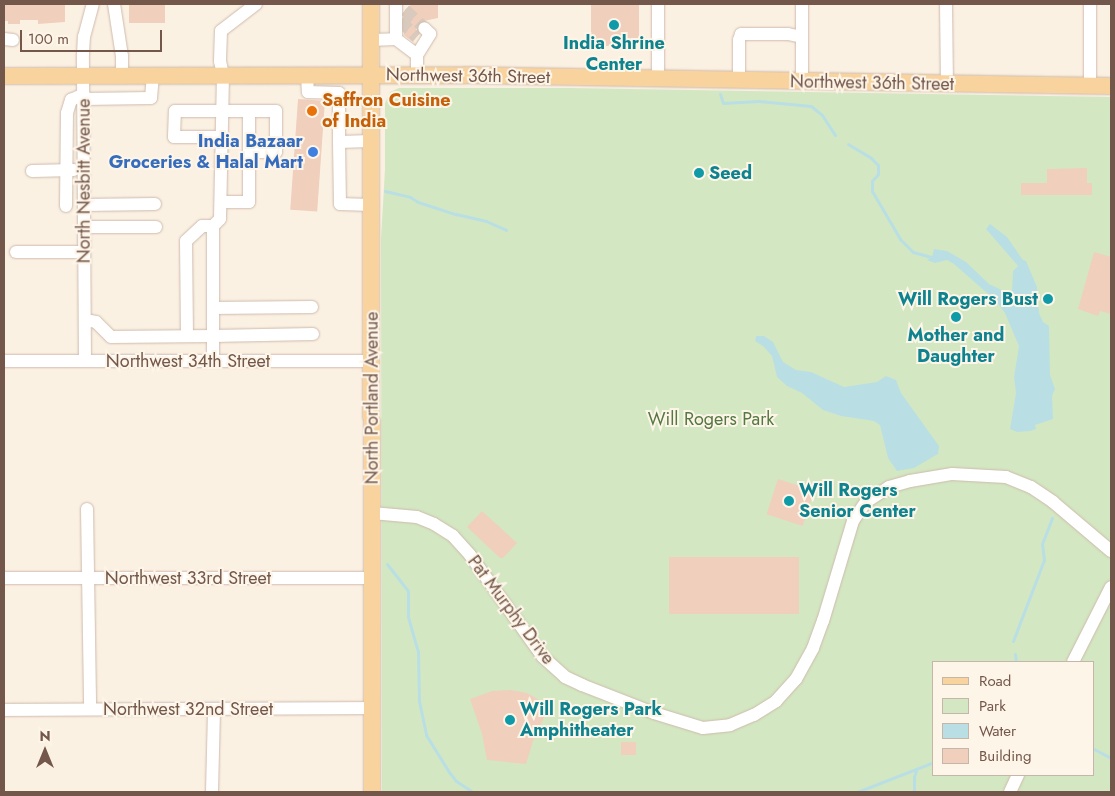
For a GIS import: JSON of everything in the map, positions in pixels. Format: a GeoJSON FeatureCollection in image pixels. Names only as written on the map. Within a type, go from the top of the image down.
{"type":"FeatureCollection","features":[{"type":"Feature","properties":{"kind":"main road","name":"North Portland Avenue"},"geometry":{"type":"LineString","coordinates":[[370,4],[372,792]]}},
{"type":"Feature","properties":{"kind":"main road","name":"Northwest 36th Street"},"geometry":{"type":"LineString","coordinates":[[4,76],[418,75],[1111,86]]}},
{"type":"Feature","properties":{"kind":"street","name":"North Nesbitt Avenue"},"geometry":{"type":"LineString","coordinates":[[85,360],[83,75],[84,37],[94,4]]}},
{"type":"Feature","properties":{"kind":"street"},"geometry":{"type":"LineString","coordinates":[[114,4],[122,56],[122,75]]}},
{"type":"Feature","properties":{"kind":"street"},"geometry":{"type":"LineString","coordinates":[[213,361],[213,226],[220,219],[221,202],[223,75],[220,61],[221,31],[256,4]]}},
{"type":"Feature","properties":{"kind":"street"},"geometry":{"type":"LineString","coordinates":[[658,4],[658,79]]}},
{"type":"Feature","properties":{"kind":"street"},"geometry":{"type":"LineString","coordinates":[[802,4],[802,82]]}},
{"type":"Feature","properties":{"kind":"street"},"geometry":{"type":"LineString","coordinates":[[946,4],[946,84]]}},
{"type":"Feature","properties":{"kind":"street"},"geometry":{"type":"LineString","coordinates":[[1090,4],[1090,86]]}},
{"type":"Feature","properties":{"kind":"street"},"geometry":{"type":"LineString","coordinates":[[396,39],[399,11]]}},
{"type":"Feature","properties":{"kind":"street"},"geometry":{"type":"LineString","coordinates":[[739,81],[739,40],[741,34],[788,34],[802,37]]}},
{"type":"Feature","properties":{"kind":"street"},"geometry":{"type":"LineString","coordinates":[[371,40],[396,39],[420,41],[418,75]]}},
{"type":"Feature","properties":{"kind":"street"},"geometry":{"type":"LineString","coordinates":[[66,206],[68,105],[74,98],[84,97],[151,98],[153,75]]}},
{"type":"Feature","properties":{"kind":"street"},"geometry":{"type":"LineString","coordinates":[[307,75],[308,92],[339,93],[340,204],[371,205]]}},
{"type":"Feature","properties":{"kind":"street"},"geometry":{"type":"LineString","coordinates":[[222,137],[174,137],[175,111],[276,111],[276,152],[249,152]]}},
{"type":"Feature","properties":{"kind":"street"},"geometry":{"type":"LineString","coordinates":[[221,202],[249,202],[249,111]]}},
{"type":"Feature","properties":{"kind":"street"},"geometry":{"type":"LineString","coordinates":[[339,142],[371,141]]}},
{"type":"Feature","properties":{"kind":"street"},"geometry":{"type":"LineString","coordinates":[[32,171],[84,170]]}},
{"type":"Feature","properties":{"kind":"street"},"geometry":{"type":"LineString","coordinates":[[84,205],[154,204]]}},
{"type":"Feature","properties":{"kind":"street"},"geometry":{"type":"LineString","coordinates":[[187,336],[186,241],[202,226],[213,226]]}},
{"type":"Feature","properties":{"kind":"street"},"geometry":{"type":"LineString","coordinates":[[84,227],[156,227]]}},
{"type":"Feature","properties":{"kind":"street"},"geometry":{"type":"LineString","coordinates":[[16,252],[84,252]]}},
{"type":"Feature","properties":{"kind":"street"},"geometry":{"type":"LineString","coordinates":[[213,308],[312,307]]}},
{"type":"Feature","properties":{"kind":"street"},"geometry":{"type":"LineString","coordinates":[[85,320],[96,322],[111,337],[313,334]]}},
{"type":"Feature","properties":{"kind":"street","name":"Northwest 34th Street"},"geometry":{"type":"LineString","coordinates":[[4,360],[372,361]]}},
{"type":"Feature","properties":{"kind":"street","name":"Pat Murphy Drive"},"geometry":{"type":"LineString","coordinates":[[372,513],[416,517],[434,524],[453,536],[470,555],[543,657],[566,677],[654,713],[703,728],[730,725],[754,715],[776,701],[790,686],[803,667],[823,621],[853,521],[866,502],[889,487],[910,481],[952,474],[1006,477],[1031,487],[1053,502],[1111,550]]}},
{"type":"Feature","properties":{"kind":"street"},"geometry":{"type":"LineString","coordinates":[[87,509],[90,709]]}},
{"type":"Feature","properties":{"kind":"street","name":"Northwest 33rd Street"},"geometry":{"type":"LineString","coordinates":[[4,578],[372,578]]}},
{"type":"Feature","properties":{"kind":"street"},"geometry":{"type":"LineString","coordinates":[[1074,661],[1111,587]]}},
{"type":"Feature","properties":{"kind":"street","name":"Northwest 32nd Street"},"geometry":{"type":"LineString","coordinates":[[4,710],[372,708]]}},
{"type":"Feature","properties":{"kind":"street"},"geometry":{"type":"LineString","coordinates":[[212,792],[214,709]]}},
{"type":"Feature","properties":{"kind":"street"},"geometry":{"type":"LineString","coordinates":[[1010,792],[1018,776]]}},
{"type":"Feature","properties":{"kind":"green space","name":"Will Rogers Park"},"geometry":{"type":"Polygon","coordinates":[[[399,88],[569,88],[1111,97],[1111,792],[382,792],[381,239],[385,169],[385,103],[390,92],[399,88]]]}},
{"type":"Feature","properties":{"kind":"water"},"geometry":{"type":"Polygon","coordinates":[[[990,224],[1007,237],[1023,260],[1026,261],[1037,287],[1039,313],[1043,322],[1049,326],[1050,375],[1055,389],[1052,396],[1053,419],[1035,425],[1036,429],[1030,431],[1017,432],[1010,429],[1016,393],[1014,377],[1019,346],[1005,313],[995,300],[954,264],[947,260],[935,263],[927,260],[932,257],[934,249],[947,251],[966,262],[989,284],[1006,292],[1012,291],[1013,271],[1018,266],[986,229],[990,224]]]}},
{"type":"Feature","properties":{"kind":"water"},"geometry":{"type":"Polygon","coordinates":[[[756,336],[764,336],[773,342],[783,362],[796,370],[811,372],[844,387],[877,382],[886,376],[896,380],[901,393],[939,446],[938,454],[914,468],[897,471],[888,458],[880,425],[874,421],[841,416],[823,410],[802,393],[787,386],[777,377],[772,356],[763,346],[755,341],[756,336]]]}},
{"type":"Feature","properties":{"kind":"building"},"geometry":{"type":"Polygon","coordinates":[[[4,4],[65,4],[65,22],[38,24],[38,20],[20,20],[20,24],[8,24],[8,21],[4,21],[4,4]]]}},
{"type":"Feature","properties":{"kind":"building"},"geometry":{"type":"Polygon","coordinates":[[[129,4],[165,4],[165,23],[129,23],[129,4]]]}},
{"type":"Feature","properties":{"kind":"building"},"geometry":{"type":"Polygon","coordinates":[[[412,4],[438,4],[438,18],[419,22],[416,30],[419,34],[413,42],[404,35],[404,11],[412,4]]]}},
{"type":"Feature","properties":{"kind":"building","name":"India Shrine Center"},"geometry":{"type":"Polygon","coordinates":[[[591,4],[639,4],[639,46],[591,46],[591,4]]]}},
{"type":"Feature","properties":{"kind":"building"},"geometry":{"type":"Polygon","coordinates":[[[298,99],[325,101],[317,212],[290,210],[298,99]]]}},
{"type":"Feature","properties":{"kind":"building"},"geometry":{"type":"Polygon","coordinates":[[[1087,168],[1087,183],[1092,183],[1092,195],[1021,195],[1021,183],[1047,183],[1047,169],[1087,168]]]}},
{"type":"Feature","properties":{"kind":"building"},"geometry":{"type":"Polygon","coordinates":[[[1094,252],[1111,257],[1111,314],[1100,311],[1098,316],[1078,309],[1094,252]]]}},
{"type":"Feature","properties":{"kind":"building","name":"Will Rogers Senior Center"},"geometry":{"type":"Polygon","coordinates":[[[778,479],[814,491],[803,526],[767,514],[778,479]]]}},
{"type":"Feature","properties":{"kind":"building"},"geometry":{"type":"Polygon","coordinates":[[[482,511],[517,543],[503,558],[500,558],[467,527],[482,511]]]}},
{"type":"Feature","properties":{"kind":"building"},"geometry":{"type":"Polygon","coordinates":[[[669,557],[799,557],[799,614],[669,614],[669,557]]]}},
{"type":"Feature","properties":{"kind":"building","name":"Will Rogers Park Amphitheater"},"geometry":{"type":"Polygon","coordinates":[[[511,690],[527,693],[550,706],[534,738],[526,764],[487,760],[482,734],[470,699],[492,691],[511,690]]]}},
{"type":"Feature","properties":{"kind":"building"},"geometry":{"type":"Polygon","coordinates":[[[621,742],[636,742],[636,755],[621,755],[621,742]]]}},
{"type":"Feature","properties":{"kind":"waterway"},"geometry":{"type":"LineString","coordinates":[[720,94],[723,103],[759,101],[811,106],[822,115],[835,135]]}},
{"type":"Feature","properties":{"kind":"waterway"},"geometry":{"type":"LineString","coordinates":[[848,144],[871,158],[878,165],[878,174],[872,181],[872,191],[900,239],[913,252],[932,257]]}},
{"type":"Feature","properties":{"kind":"waterway"},"geometry":{"type":"LineString","coordinates":[[385,191],[410,197],[418,202],[456,214],[486,221],[506,230]]}},
{"type":"Feature","properties":{"kind":"waterway"},"geometry":{"type":"LineString","coordinates":[[1013,641],[1044,560],[1042,544],[1052,518]]}},
{"type":"Feature","properties":{"kind":"waterway"},"geometry":{"type":"LineString","coordinates":[[387,564],[408,591],[408,617],[418,651],[419,701],[426,735],[456,781],[473,792]]}},
{"type":"Feature","properties":{"kind":"waterway"},"geometry":{"type":"LineString","coordinates":[[1015,654],[1016,661]]}},
{"type":"Feature","properties":{"kind":"waterway"},"geometry":{"type":"LineString","coordinates":[[1095,750],[1111,758]]}},
{"type":"Feature","properties":{"kind":"waterway"},"geometry":{"type":"LineString","coordinates":[[857,792],[932,763]]}},
{"type":"Feature","properties":{"kind":"waterway"},"geometry":{"type":"LineString","coordinates":[[914,792],[916,771]]}},
{"type":"Feature","properties":{"kind":"waterway"},"geometry":{"type":"LineString","coordinates":[[480,792],[487,792]]}},
{"type":"Feature","properties":{"kind":"tunnel"},"geometry":{"type":"LineString","coordinates":[[405,10],[424,28]]}},
{"type":"Feature","properties":{"kind":"tunnel"},"geometry":{"type":"LineString","coordinates":[[400,21],[417,37]]}},
{"type":"Feature","properties":{"kind":"place","name":"India Shrine Center"},"geometry":{"type":"Point","coordinates":[614,25]}},
{"type":"Feature","properties":{"kind":"place","name":"Saffron Cuisine of India"},"geometry":{"type":"Point","coordinates":[312,111]}},
{"type":"Feature","properties":{"kind":"place","name":"India Bazaar Groceries & Halal Mart"},"geometry":{"type":"Point","coordinates":[313,152]}},
{"type":"Feature","properties":{"kind":"place","name":"Seed"},"geometry":{"type":"Point","coordinates":[699,173]}},
{"type":"Feature","properties":{"kind":"place","name":"Will Rogers Bust"},"geometry":{"type":"Point","coordinates":[1048,299]}},
{"type":"Feature","properties":{"kind":"place","name":"Mother and Daughter"},"geometry":{"type":"Point","coordinates":[956,317]}},
{"type":"Feature","properties":{"kind":"place","name":"Will Rogers Senior Center"},"geometry":{"type":"Point","coordinates":[789,501]}},
{"type":"Feature","properties":{"kind":"place","name":"Will Rogers Park Amphitheater"},"geometry":{"type":"Point","coordinates":[510,720]}}]}
